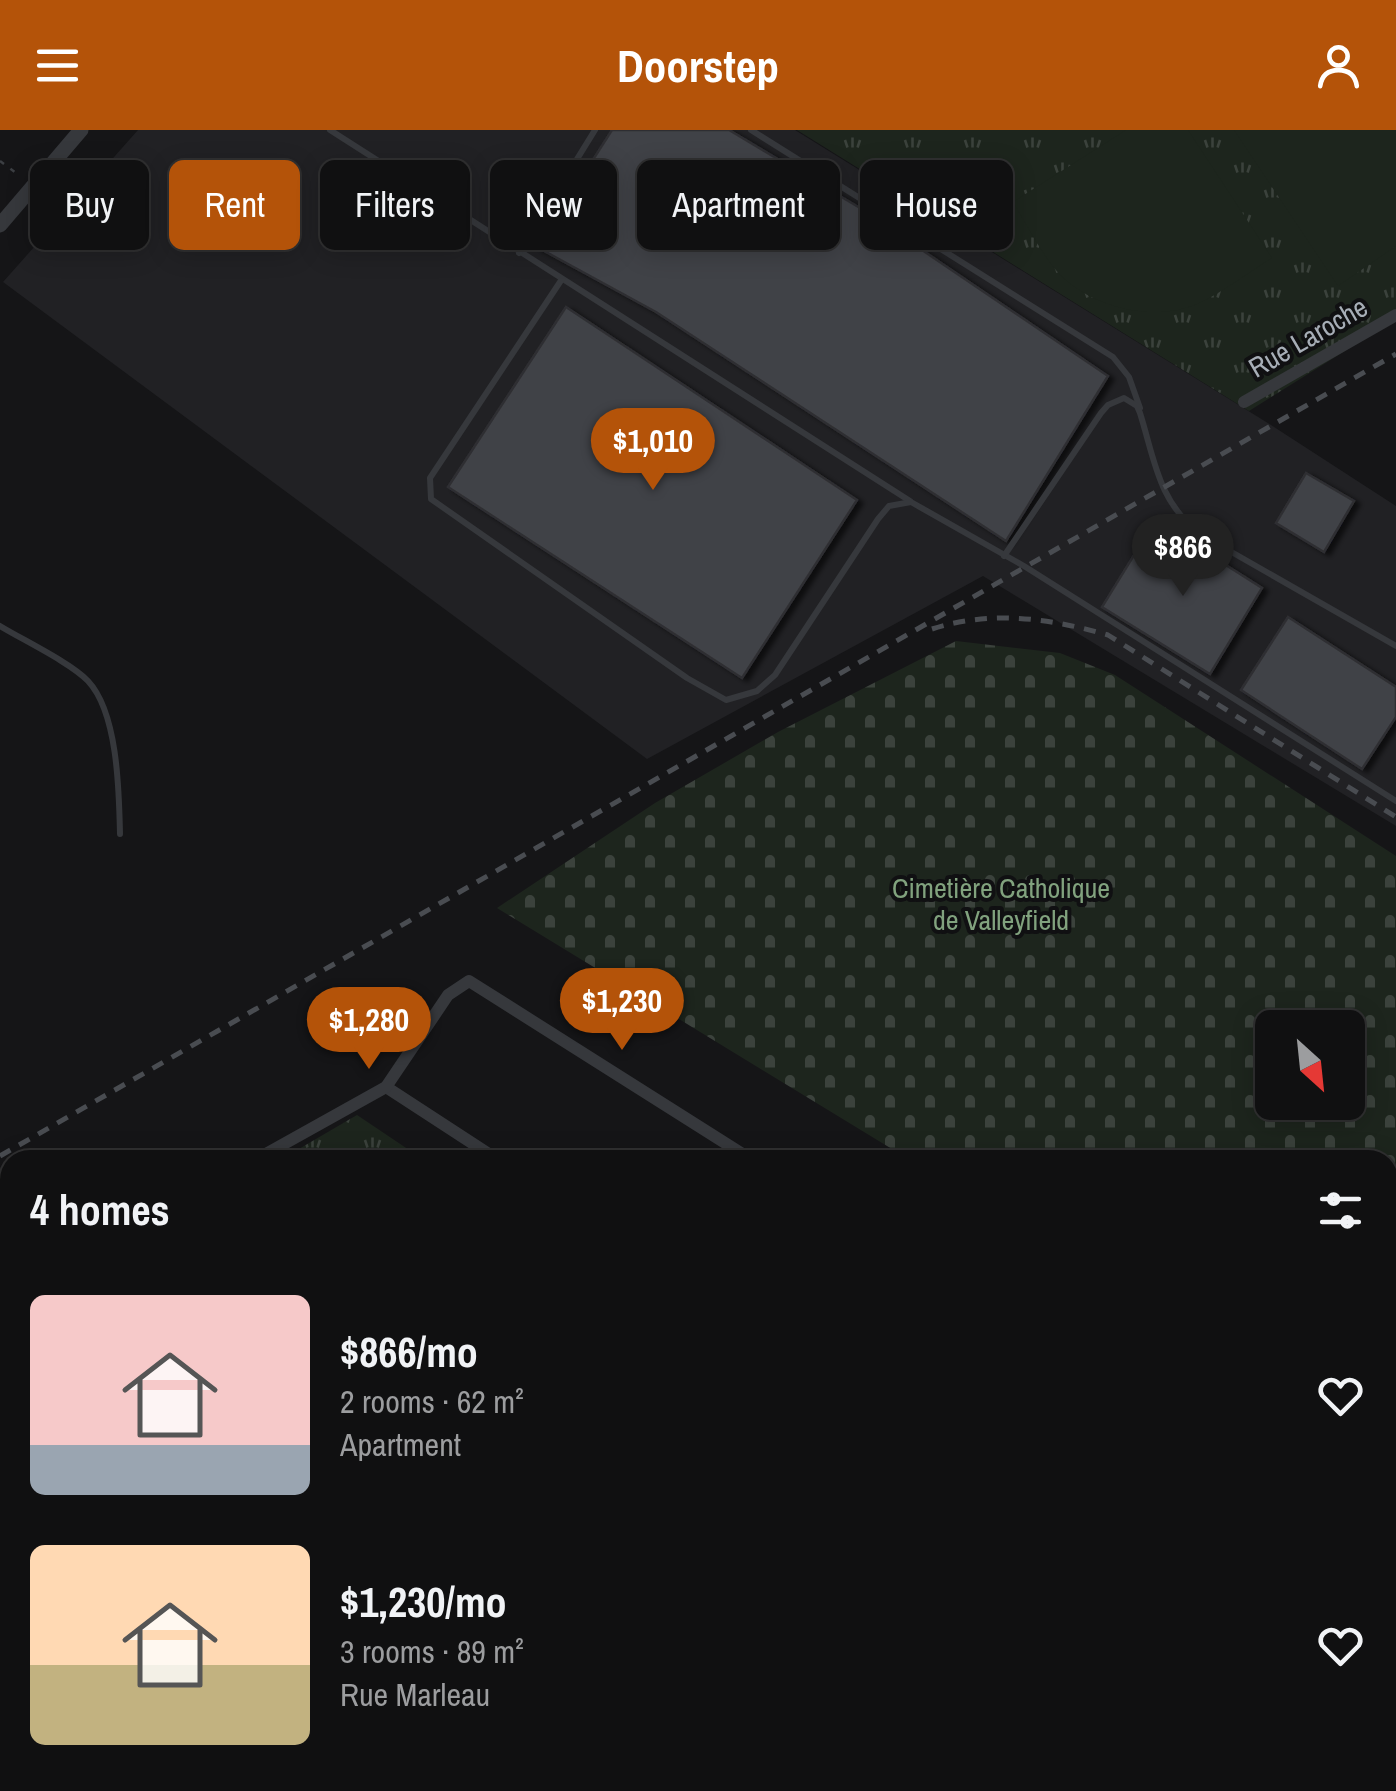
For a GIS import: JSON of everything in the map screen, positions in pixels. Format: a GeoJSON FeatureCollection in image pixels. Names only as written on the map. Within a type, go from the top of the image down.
{"type":"FeatureCollection","features":[{"type":"Feature","properties":{"kind":"street"},"geometry":{"type":"LineString","coordinates":[[54,160],[77,131]]}},
{"type":"Feature","properties":{"kind":"street"},"geometry":{"type":"LineString","coordinates":[[0,225],[30,190]]}},
{"type":"Feature","properties":{"kind":"street","name":"Rue Laroche"},"geometry":{"type":"LineString","coordinates":[[1244,402],[1396,315]]}},
{"type":"Feature","properties":{"kind":"street"},"geometry":{"type":"LineString","coordinates":[[273,1150],[386,1087],[448,995],[470,981],[736,1150]]}},
{"type":"Feature","properties":{"kind":"street"},"geometry":{"type":"LineString","coordinates":[[386,1087],[483,1150]]}},
{"type":"Feature","properties":{"kind":"lane"},"geometry":{"type":"LineString","coordinates":[[330,130],[911,502],[1396,802]]}},
{"type":"Feature","properties":{"kind":"lane"},"geometry":{"type":"LineString","coordinates":[[519,253],[596,130]]}},
{"type":"Feature","properties":{"kind":"lane"},"geometry":{"type":"LineString","coordinates":[[751,130],[1113,357],[1130,376],[1162,488],[1179,517],[1200,534],[1396,646]]}},
{"type":"Feature","properties":{"kind":"lane"},"geometry":{"type":"LineString","coordinates":[[562,280],[430,478],[429,493],[431,499],[687,678],[726,700],[757,691],[776,675],[878,519],[889,506],[911,502]]}},
{"type":"Feature","properties":{"kind":"lane"},"geometry":{"type":"LineString","coordinates":[[1004,556],[1108,405],[1124,398],[1130,401],[1137,406],[1143,424]]}},
{"type":"Feature","properties":{"kind":"lane"},"geometry":{"type":"LineString","coordinates":[[0,626],[86,679],[101,700],[118,770],[120,834]]}},
{"type":"Feature","properties":{"kind":"path"},"geometry":{"type":"LineString","coordinates":[[0,161],[30,185]]}},
{"type":"Feature","properties":{"kind":"shaded area"},"geometry":{"type":"Polygon","coordinates":[[[138,130],[795,130],[860,170],[860,250],[989,250],[1396,506],[1396,826],[983,576],[647,759],[3,282],[31,250],[149,250],[149,160],[111,160],[138,130]]]}},
{"type":"Feature","properties":{"kind":"green space"},"geometry":{"type":"Polygon","coordinates":[[[797,130],[1396,130],[1396,319],[1249,411],[990,250],[1013,250],[1013,160],[860,160],[860,169],[797,130]]]}},
{"type":"Feature","properties":{"kind":"green space"},"geometry":{"type":"Polygon","coordinates":[[[1126,130],[1188,130],[1272,258],[1208,298],[1181,309],[1162,312],[1122,308],[1085,293],[1055,269],[1013,202],[1126,130]]]}},
{"type":"Feature","properties":{"kind":"green space"},"geometry":{"type":"Polygon","coordinates":[[[1234,130],[1396,130],[1396,246],[1338,286],[1234,130]]]}},
{"type":"Feature","properties":{"kind":"green space","name":"Cimetière Catholique de Valleyfield"},"geometry":{"type":"Polygon","coordinates":[[[956,641],[1060,653],[1115,675],[1396,856],[1396,1150],[894,1150],[497,908],[655,803],[778,732],[956,641]]]}},
{"type":"Feature","properties":{"kind":"green space"},"geometry":{"type":"Polygon","coordinates":[[[357,1115],[409,1150],[297,1150],[357,1115]]]}},
{"type":"Feature","properties":{"kind":"building"},"geometry":{"type":"Polygon","coordinates":[[[612,130],[729,130],[779,160],[637,160],[637,250],[840,250],[840,196],[860,208],[860,250],[922,250],[1108,376],[1006,541],[656,312],[542,250],[617,250],[617,160],[593,160],[612,130]]]}},
{"type":"Feature","properties":{"kind":"building"},"geometry":{"type":"Polygon","coordinates":[[[566,307],[857,500],[742,678],[448,487],[566,307]]]}},
{"type":"Feature","properties":{"kind":"building"},"geometry":{"type":"Polygon","coordinates":[[[1306,473],[1354,501],[1324,552],[1276,523],[1306,473]]]}},
{"type":"Feature","properties":{"kind":"building"},"geometry":{"type":"Polygon","coordinates":[[[1150,529],[1186,550],[1191,543],[1262,588],[1210,674],[1102,607],[1150,529]]]}},
{"type":"Feature","properties":{"kind":"building"},"geometry":{"type":"Polygon","coordinates":[[[1288,617],[1396,687],[1396,717],[1362,769],[1241,690],[1288,617]]]}},
{"type":"Feature","properties":{"kind":"railway"},"geometry":{"type":"LineString","coordinates":[[10,1150],[1396,354]]}},
{"type":"Feature","properties":{"kind":"railway"},"geometry":{"type":"LineString","coordinates":[[932,629],[976,620],[1020,618],[1108,635],[1396,817]]}}]}
